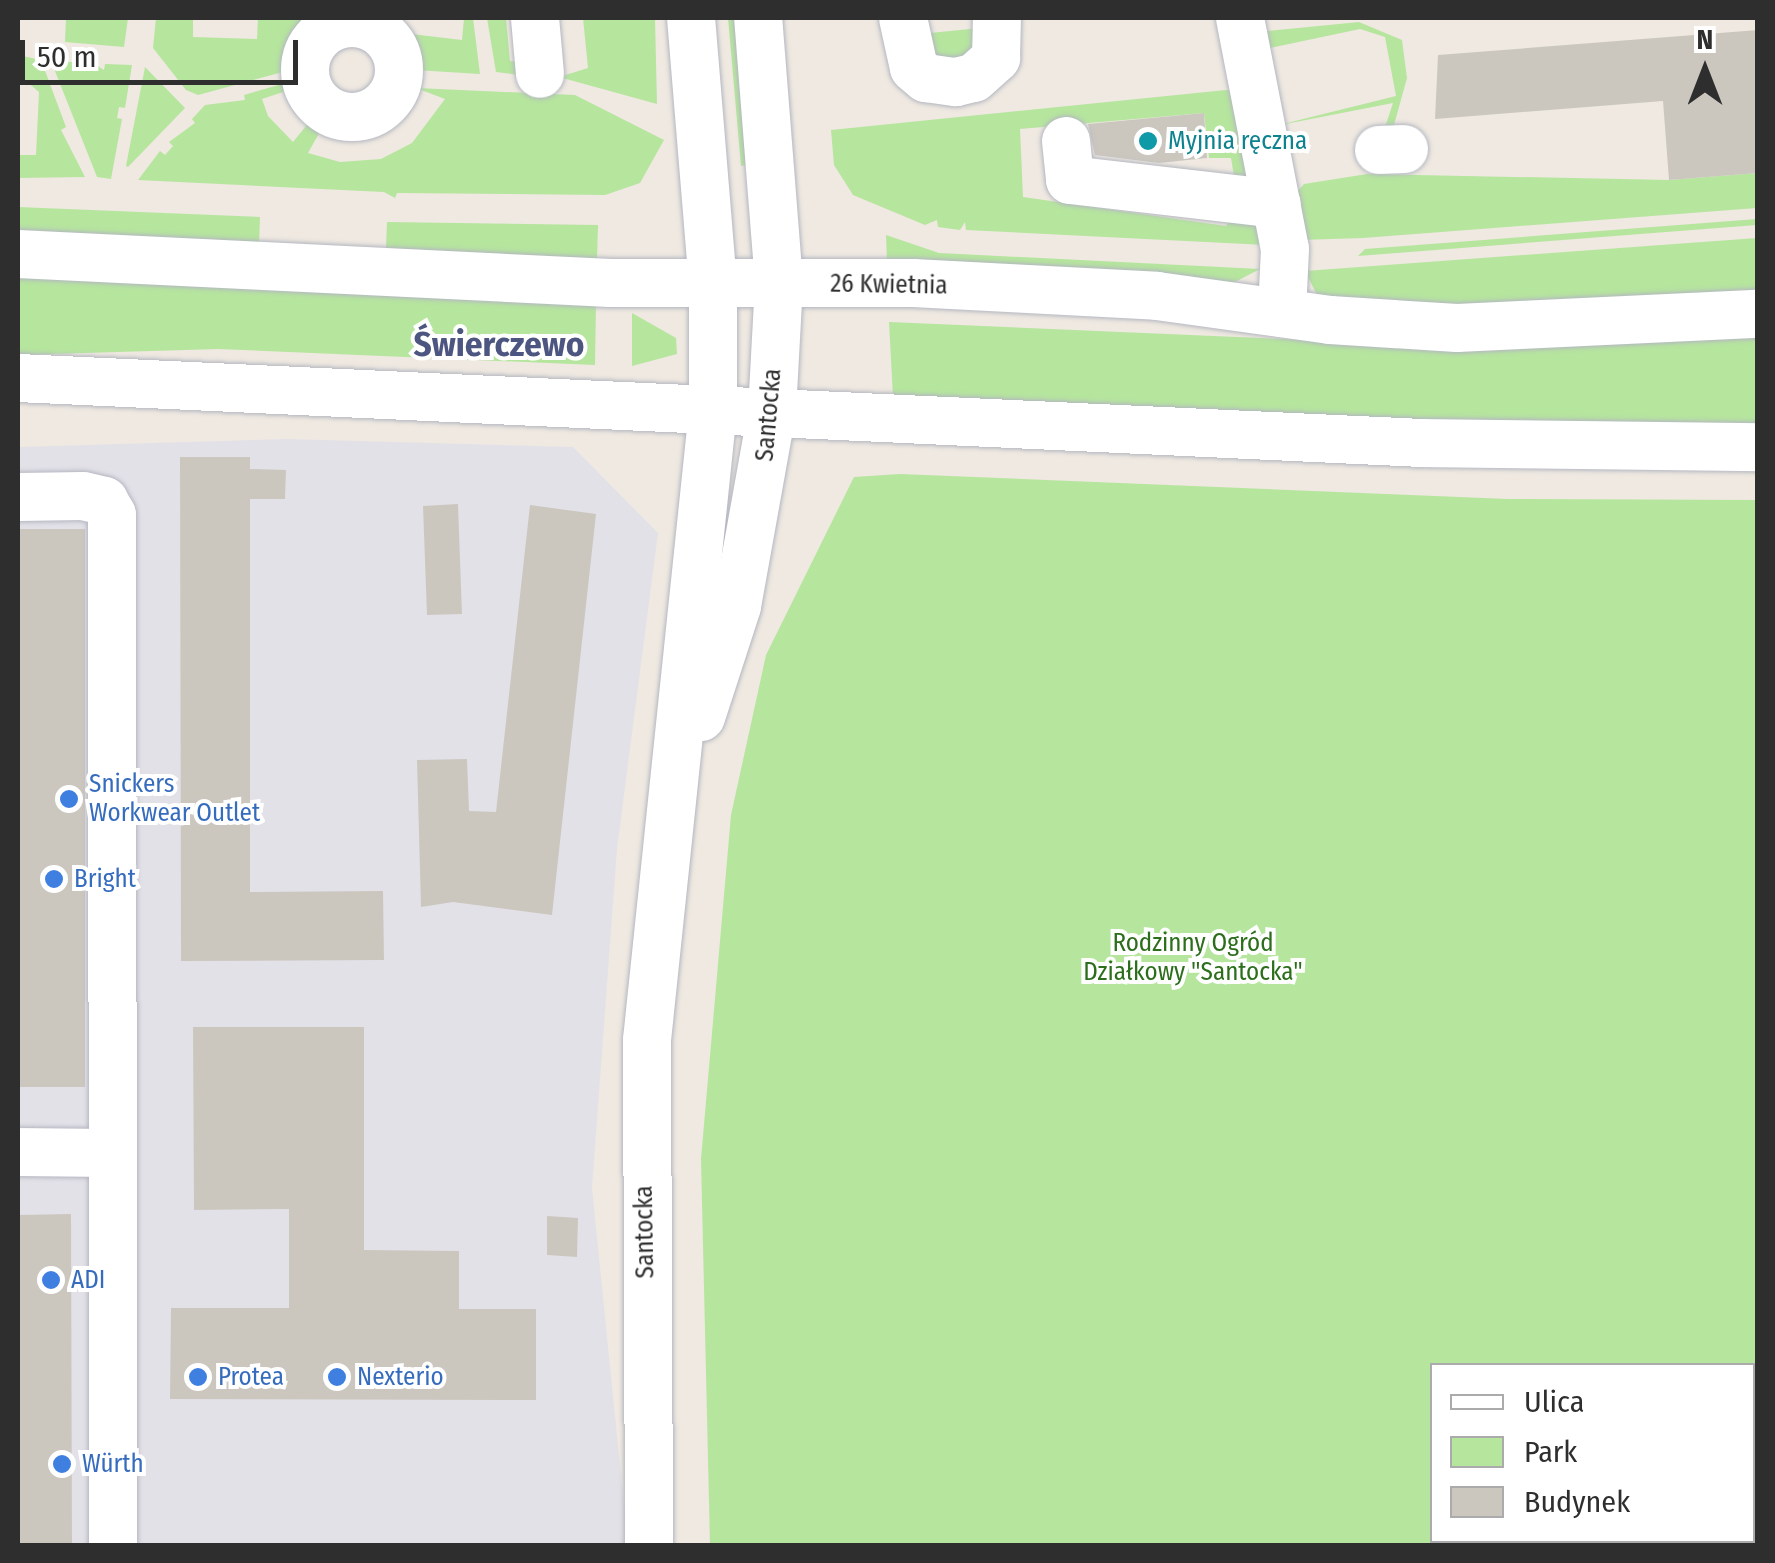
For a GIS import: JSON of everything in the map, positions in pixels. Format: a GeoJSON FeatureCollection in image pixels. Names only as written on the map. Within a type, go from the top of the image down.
{"type":"FeatureCollection","features":[{"type":"Feature","properties":{"kind":"street"},"geometry":{"type":"LineString","coordinates":[[535,18],[540,74]]}},
{"type":"Feature","properties":{"kind":"street","name":"Santocka"},"geometry":{"type":"LineString","coordinates":[[649,1546],[645,1086],[713,410],[713,285],[691,18]]}},
{"type":"Feature","properties":{"kind":"street","name":"Santocka"},"geometry":{"type":"LineString","coordinates":[[673,801],[737,606],[772,412],[779,284],[758,18]]}},
{"type":"Feature","properties":{"kind":"street"},"geometry":{"type":"LineString","coordinates":[[902,18],[914,68],[926,78],[956,82],[974,78],[996,58],[997,18]]}},
{"type":"Feature","properties":{"kind":"street"},"geometry":{"type":"LineString","coordinates":[[1240,18],[1285,250],[1282,313]]}},
{"type":"Feature","properties":{"kind":"street"},"geometry":{"type":"LineString","coordinates":[[1066,141],[1070,180],[1277,204]]}},
{"type":"Feature","properties":{"kind":"street","name":"26 Kwietnia"},"geometry":{"type":"LineString","coordinates":[[18,254],[713,285],[1190,298],[1282,313],[1457,328],[1758,314]]}},
{"type":"Feature","properties":{"kind":"street"},"geometry":{"type":"LineString","coordinates":[[18,378],[1420,443],[1758,448]]}},
{"type":"Feature","properties":{"kind":"street"},"geometry":{"type":"LineString","coordinates":[[18,497],[83,496],[104,501],[112,516],[109,1153],[113,1546]]}},
{"type":"Feature","properties":{"kind":"street"},"geometry":{"type":"LineString","coordinates":[[18,1152],[109,1153]]}},
{"type":"Feature","properties":{"kind":"shaded area"},"geometry":{"type":"Polygon","coordinates":[[[286,439],[573,447],[658,533],[617,849],[592,1188],[628,1545],[18,1545],[18,447],[286,439]]]}},
{"type":"Feature","properties":{"kind":"green space"},"geometry":{"type":"Polygon","coordinates":[[[66,18],[128,18],[124,47],[65,42],[66,18]]]}},
{"type":"Feature","properties":{"kind":"green space"},"geometry":{"type":"Polygon","coordinates":[[[156,18],[193,18],[193,37],[257,39],[258,18],[316,18],[298,40],[290,70],[198,95],[186,90],[153,48],[156,18]]]}},
{"type":"Feature","properties":{"kind":"green space"},"geometry":{"type":"Polygon","coordinates":[[[464,18],[473,18],[480,74],[415,70],[411,34],[462,40],[464,18]]]}},
{"type":"Feature","properties":{"kind":"green space"},"geometry":{"type":"Polygon","coordinates":[[[487,18],[506,18],[510,61],[524,62],[526,76],[496,72],[487,18]]]}},
{"type":"Feature","properties":{"kind":"green space"},"geometry":{"type":"Polygon","coordinates":[[[583,18],[655,18],[657,104],[559,77],[588,68],[583,18]]]}},
{"type":"Feature","properties":{"kind":"green space"},"geometry":{"type":"Polygon","coordinates":[[[728,18],[739,18],[751,164],[741,166],[728,18]]]}},
{"type":"Feature","properties":{"kind":"green space"},"geometry":{"type":"Polygon","coordinates":[[[1359,22],[1402,40],[1407,78],[1391,136],[1384,130],[1393,103],[1275,126],[1396,96],[1385,37],[1360,29],[1260,50],[1257,32],[1359,22]]]}},
{"type":"Feature","properties":{"kind":"green space"},"geometry":{"type":"Polygon","coordinates":[[[980,28],[975,48],[963,59],[932,56],[920,34],[980,28]]]}},
{"type":"Feature","properties":{"kind":"green space"},"geometry":{"type":"Polygon","coordinates":[[[18,55],[41,60],[66,127],[61,130],[85,177],[18,178],[18,155],[36,155],[39,92],[18,74],[18,55]]]}},
{"type":"Feature","properties":{"kind":"green space"},"geometry":{"type":"Polygon","coordinates":[[[51,61],[93,63],[104,70],[105,64],[132,65],[125,108],[119,107],[117,118],[122,119],[111,179],[97,177],[51,61]]]}},
{"type":"Feature","properties":{"kind":"green space"},"geometry":{"type":"Polygon","coordinates":[[[145,67],[185,108],[128,167],[126,166],[145,67]]]}},
{"type":"Feature","properties":{"kind":"green space"},"geometry":{"type":"Polygon","coordinates":[[[289,82],[289,90],[262,99],[268,116],[293,142],[310,121],[322,128],[308,153],[340,162],[381,159],[412,143],[445,99],[416,88],[575,95],[664,140],[640,183],[605,195],[397,193],[395,198],[384,192],[138,180],[160,151],[165,155],[173,146],[169,142],[195,123],[192,119],[205,105],[245,100],[244,95],[289,82]]]}},
{"type":"Feature","properties":{"kind":"green space"},"geometry":{"type":"Polygon","coordinates":[[[1241,91],[1260,179],[1236,188],[1231,158],[1209,158],[1204,113],[1020,129],[1023,197],[1226,226],[1232,216],[1264,224],[1266,245],[966,230],[965,222],[960,230],[938,227],[937,220],[925,225],[853,195],[834,165],[831,130],[1241,91]]]}},
{"type":"Feature","properties":{"kind":"green space"},"geometry":{"type":"Polygon","coordinates":[[[1757,173],[1757,208],[1363,238],[1300,240],[1294,195],[1304,184],[1367,174],[1669,180],[1757,173]]]}},
{"type":"Feature","properties":{"kind":"green space"},"geometry":{"type":"Polygon","coordinates":[[[18,207],[260,217],[259,245],[18,235],[18,207]]]}},
{"type":"Feature","properties":{"kind":"green space"},"geometry":{"type":"Polygon","coordinates":[[[1757,219],[1757,225],[1358,256],[1365,249],[1757,219]]]}},
{"type":"Feature","properties":{"kind":"green space"},"geometry":{"type":"Polygon","coordinates":[[[387,222],[598,225],[597,259],[405,253],[386,248],[387,222]]]}},
{"type":"Feature","properties":{"kind":"green space"},"geometry":{"type":"Polygon","coordinates":[[[886,235],[939,253],[1260,269],[1233,283],[887,261],[886,235]]]}},
{"type":"Feature","properties":{"kind":"green space"},"geometry":{"type":"Polygon","coordinates":[[[1757,238],[1757,293],[1580,307],[1337,303],[1317,295],[1305,271],[1757,238]]]}},
{"type":"Feature","properties":{"kind":"green space"},"geometry":{"type":"Polygon","coordinates":[[[18,274],[596,303],[595,365],[218,349],[18,355],[18,274]]]}},
{"type":"Feature","properties":{"kind":"green space"},"geometry":{"type":"Polygon","coordinates":[[[632,313],[676,338],[677,354],[632,366],[632,313]]]}},
{"type":"Feature","properties":{"kind":"green space"},"geometry":{"type":"Polygon","coordinates":[[[889,322],[1353,342],[1757,332],[1757,427],[1540,427],[893,397],[889,322]]]}},
{"type":"Feature","properties":{"kind":"green space","name":"Rodzinny Ogród Działkowy \"Santocka\""},"geometry":{"type":"Polygon","coordinates":[[[900,474],[1508,499],[1757,500],[1757,1545],[710,1545],[701,1159],[731,815],[766,655],[854,477],[900,474]]]}},
{"type":"Feature","properties":{"kind":"building"},"geometry":{"type":"Polygon","coordinates":[[[1758,30],[1758,173],[1669,180],[1663,101],[1435,119],[1438,55],[1758,30]]]}},
{"type":"Feature","properties":{"kind":"building","name":"Myjnia ręczna"},"geometry":{"type":"Polygon","coordinates":[[[1204,113],[1207,158],[1159,163],[1095,155],[1088,124],[1204,113]]]}},
{"type":"Feature","properties":{"kind":"building"},"geometry":{"type":"Polygon","coordinates":[[[180,457],[250,457],[250,469],[286,470],[285,499],[250,499],[250,892],[383,891],[384,960],[181,961],[180,457]]]}},
{"type":"Feature","properties":{"kind":"building"},"geometry":{"type":"Polygon","coordinates":[[[458,504],[462,614],[427,615],[423,506],[458,504]]]}},
{"type":"Feature","properties":{"kind":"building"},"geometry":{"type":"Polygon","coordinates":[[[530,505],[596,514],[552,915],[453,902],[421,907],[417,760],[467,759],[469,811],[496,812],[530,505]]]}},
{"type":"Feature","properties":{"kind":"building"},"geometry":{"type":"Polygon","coordinates":[[[18,529],[85,529],[85,1087],[18,1087],[18,529]]]}},
{"type":"Feature","properties":{"kind":"building"},"geometry":{"type":"Polygon","coordinates":[[[193,1027],[364,1027],[364,1250],[459,1251],[459,1309],[536,1309],[536,1400],[170,1399],[171,1308],[289,1308],[289,1209],[194,1210],[193,1027]]]}},
{"type":"Feature","properties":{"kind":"building"},"geometry":{"type":"Polygon","coordinates":[[[71,1214],[72,1546],[18,1546],[18,1215],[71,1214]]]}},
{"type":"Feature","properties":{"kind":"building"},"geometry":{"type":"Polygon","coordinates":[[[547,1216],[578,1218],[577,1257],[547,1255],[547,1216]]]}},
{"type":"Feature","properties":{"kind":"place","name":"Myjnia ręczna"},"geometry":{"type":"Point","coordinates":[1148,141]}},
{"type":"Feature","properties":{"kind":"place","name":"Snickers Workwear Outlet"},"geometry":{"type":"Point","coordinates":[69,799]}},
{"type":"Feature","properties":{"kind":"place","name":"Bright"},"geometry":{"type":"Point","coordinates":[54,879]}},
{"type":"Feature","properties":{"kind":"place","name":"ADI"},"geometry":{"type":"Point","coordinates":[51,1280]}},
{"type":"Feature","properties":{"kind":"place","name":"Protea"},"geometry":{"type":"Point","coordinates":[198,1377]}},
{"type":"Feature","properties":{"kind":"place","name":"Nexterio"},"geometry":{"type":"Point","coordinates":[337,1377]}},
{"type":"Feature","properties":{"kind":"place","name":"Würth"},"geometry":{"type":"Point","coordinates":[62,1464]}},
{"type":"Feature","properties":{"kind":"district","name":"Świerczewo"},"geometry":{"type":"Point","coordinates":[499,344]}}]}
